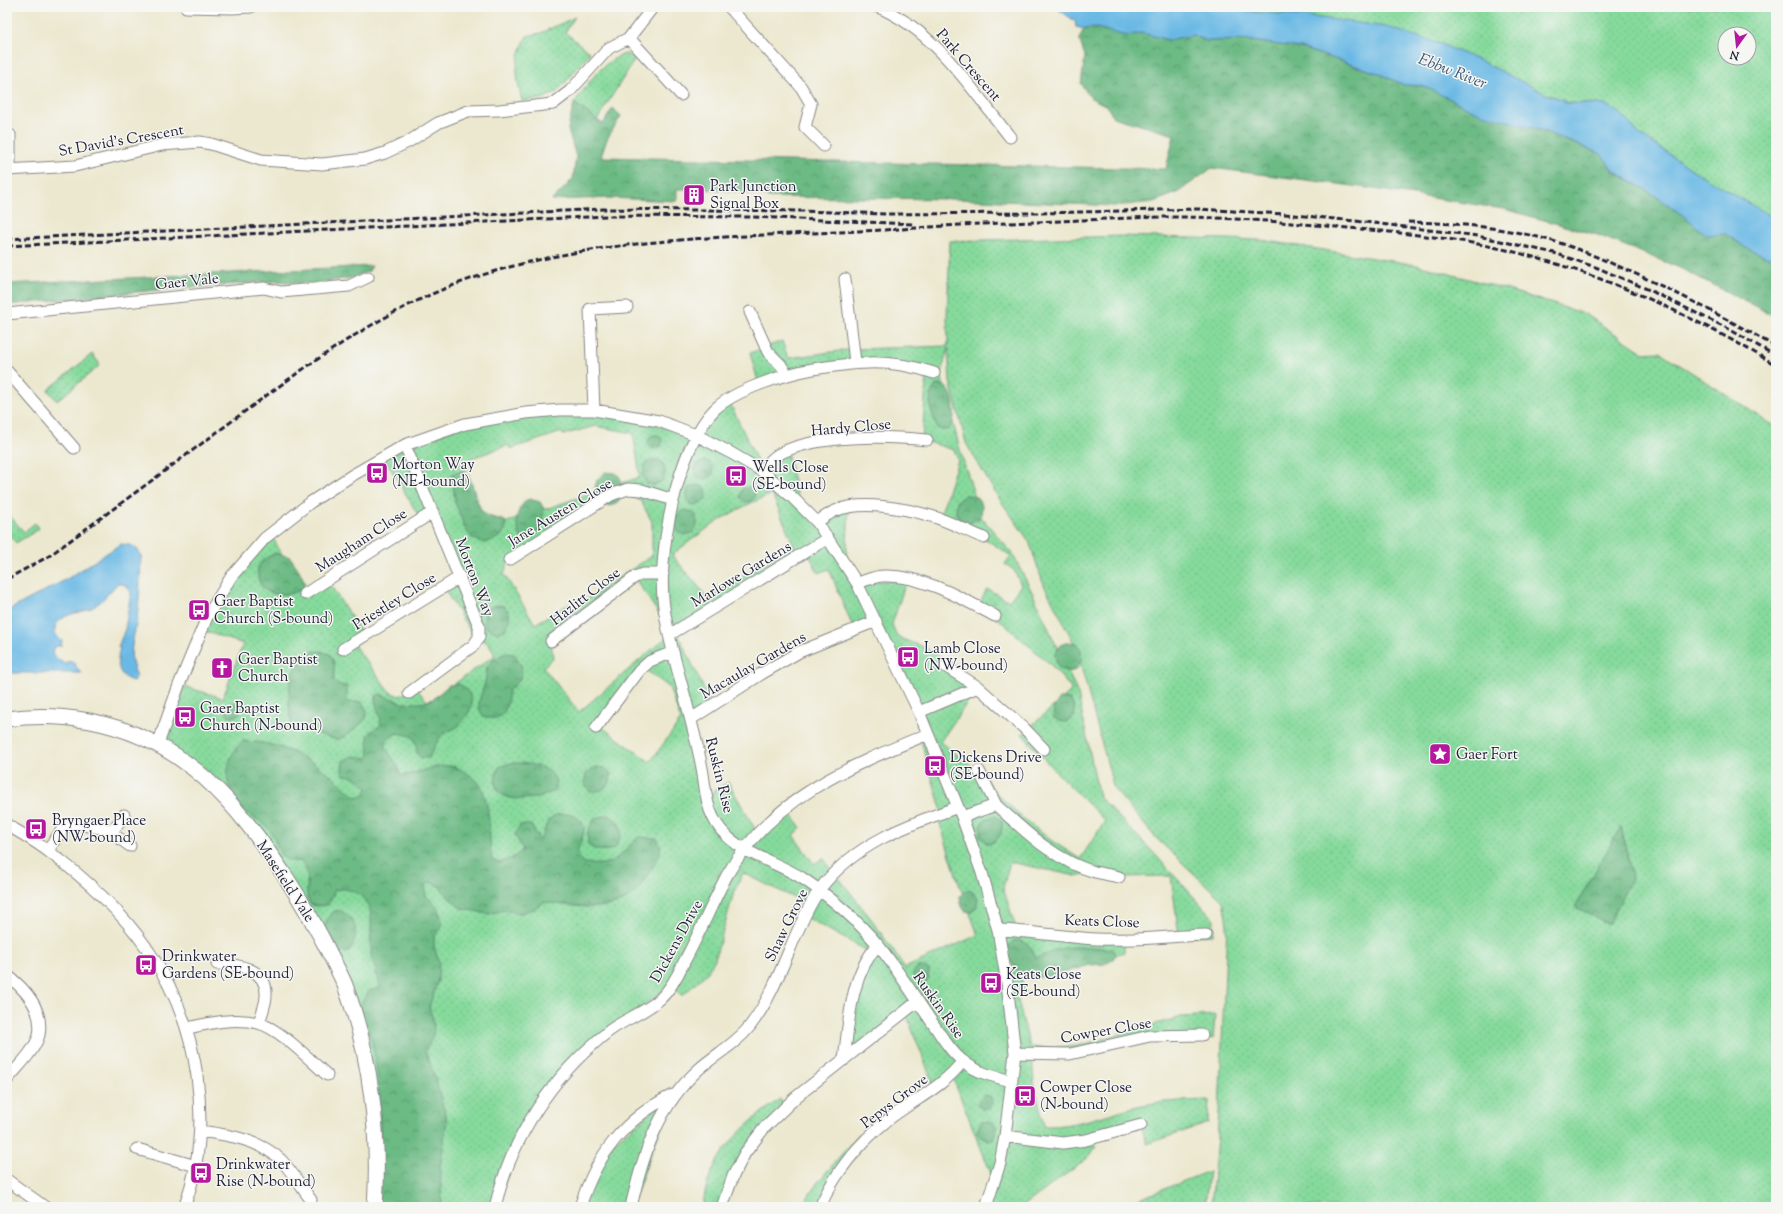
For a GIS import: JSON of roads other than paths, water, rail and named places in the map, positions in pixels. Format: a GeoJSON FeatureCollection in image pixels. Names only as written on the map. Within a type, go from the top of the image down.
{"type":"FeatureCollection","features":[{"type":"Feature","properties":{"kind":"street"},"geometry":{"type":"LineString","coordinates":[[186,7],[251,7]]}},
{"type":"Feature","properties":{"kind":"street","name":"St David's Crescent"},"geometry":{"type":"LineString","coordinates":[[10,135],[9,170],[75,166],[162,145],[200,142],[261,160],[322,164],[364,159],[385,153],[408,142],[438,123],[468,111],[499,110],[553,104],[570,91],[609,48],[629,38],[653,7]]}},
{"type":"Feature","properties":{"kind":"street"},"geometry":{"type":"LineString","coordinates":[[729,7],[800,87],[812,104],[805,127],[824,146]]}},
{"type":"Feature","properties":{"kind":"street","name":"Park Crescent"},"geometry":{"type":"LineString","coordinates":[[878,7],[887,10],[919,31],[946,57],[1010,137]]}},
{"type":"Feature","properties":{"kind":"street"},"geometry":{"type":"LineString","coordinates":[[629,38],[680,95]]}},
{"type":"Feature","properties":{"kind":"street","name":"Gaer Vale"},"geometry":{"type":"LineString","coordinates":[[7,314],[264,288],[281,292],[349,286],[368,277]]}},
{"type":"Feature","properties":{"kind":"street"},"geometry":{"type":"LineString","coordinates":[[845,279],[855,362]]}},
{"type":"Feature","properties":{"kind":"street"},"geometry":{"type":"LineString","coordinates":[[594,410],[590,309],[627,307]]}},
{"type":"Feature","properties":{"kind":"street"},"geometry":{"type":"LineString","coordinates":[[750,312],[768,352],[781,365],[787,375]]}},
{"type":"Feature","properties":{"kind":"street","name":"Ruskin Rise"},"geometry":{"type":"LineString","coordinates":[[934,373],[914,366],[889,363],[855,362],[800,371],[787,375],[742,391],[716,407],[705,419],[696,435],[673,500],[667,526],[662,574],[663,604],[673,652],[691,719],[711,814],[719,829],[738,845],[799,876],[819,890],[862,928],[878,945],[947,1043],[963,1061],[978,1071],[1012,1081]]}},
{"type":"Feature","properties":{"kind":"street"},"geometry":{"type":"LineString","coordinates":[[7,371],[74,448]]}},
{"type":"Feature","properties":{"kind":"street"},"geometry":{"type":"LineString","coordinates":[[158,744],[207,617],[231,577],[264,538],[311,502],[351,476],[405,445],[472,423],[526,413],[560,410],[594,410],[660,421],[696,435],[731,452],[762,471],[792,497],[817,522],[857,583],[919,712],[960,812],[982,873],[998,930],[1007,983],[1015,1054],[1005,1136],[1000,1163],[986,1207]]}},
{"type":"Feature","properties":{"kind":"street","name":"Hardy Close"},"geometry":{"type":"LineString","coordinates":[[762,471],[769,461],[779,454],[818,442],[845,439],[897,437],[927,440]]}},
{"type":"Feature","properties":{"kind":"street","name":"Morton Way"},"geometry":{"type":"LineString","coordinates":[[405,445],[479,626],[479,637],[474,645],[409,693]]}},
{"type":"Feature","properties":{"kind":"street","name":"Jane Austen Close"},"geometry":{"type":"LineString","coordinates":[[509,560],[611,495],[628,489],[642,490],[673,500]]}},
{"type":"Feature","properties":{"kind":"street"},"geometry":{"type":"LineString","coordinates":[[817,522],[834,511],[850,506],[861,505],[895,508],[932,516],[984,538]]}},
{"type":"Feature","properties":{"kind":"street","name":"Maugham Close"},"geometry":{"type":"LineString","coordinates":[[305,594],[433,512]]}},
{"type":"Feature","properties":{"kind":"street","name":"Marlowe Gardens"},"geometry":{"type":"LineString","coordinates":[[669,634],[828,538]]}},
{"type":"Feature","properties":{"kind":"street","name":"Hazlitt Close"},"geometry":{"type":"LineString","coordinates":[[551,641],[634,577],[643,574],[662,574]]}},
{"type":"Feature","properties":{"kind":"street"},"geometry":{"type":"LineString","coordinates":[[857,583],[883,576],[914,580],[935,586],[995,616]]}},
{"type":"Feature","properties":{"kind":"street","name":"Priestley Close"},"geometry":{"type":"LineString","coordinates":[[344,649],[460,578]]}},
{"type":"Feature","properties":{"kind":"street","name":"Macaulay Gardens"},"geometry":{"type":"LineString","coordinates":[[691,719],[761,674],[799,652],[876,621]]}},
{"type":"Feature","properties":{"kind":"street"},"geometry":{"type":"LineString","coordinates":[[596,728],[639,671],[650,661],[673,652]]}},
{"type":"Feature","properties":{"kind":"street"},"geometry":{"type":"LineString","coordinates":[[945,666],[978,688],[1024,728],[1044,749]]}},
{"type":"Feature","properties":{"kind":"street"},"geometry":{"type":"LineString","coordinates":[[919,712],[978,688]]}},
{"type":"Feature","properties":{"kind":"street","name":"Masefield Vale"},"geometry":{"type":"LineString","coordinates":[[7,719],[47,716],[75,718],[130,731],[158,744],[198,772],[226,798],[252,828],[306,908],[346,987],[363,1043],[370,1090],[377,1148],[375,1207]]}},
{"type":"Feature","properties":{"kind":"street","name":"Dickens Drive"},"geometry":{"type":"LineString","coordinates":[[495,1207],[511,1154],[531,1119],[561,1076],[589,1047],[618,1024],[660,999],[675,979],[728,874],[745,849],[767,823],[805,793],[850,767],[928,734]]}},
{"type":"Feature","properties":{"kind":"street"},"geometry":{"type":"LineString","coordinates":[[979,771],[996,805],[1033,839],[1055,854],[1077,866],[1095,872],[1119,877]]}},
{"type":"Feature","properties":{"kind":"street","name":"Shaw Grove"},"geometry":{"type":"LineString","coordinates":[[580,1207],[593,1176],[609,1146],[627,1126],[644,1111],[673,1095],[700,1068],[737,1040],[750,1027],[764,1006],[800,926],[819,890],[834,872],[853,855],[882,837],[909,825],[960,812],[996,805]]}},
{"type":"Feature","properties":{"kind":"street"},"geometry":{"type":"LineString","coordinates":[[111,832],[124,815]]}},
{"type":"Feature","properties":{"kind":"street"},"geometry":{"type":"LineString","coordinates":[[48,850],[62,830],[72,824],[101,827],[111,832],[130,846]]}},
{"type":"Feature","properties":{"kind":"street"},"geometry":{"type":"LineString","coordinates":[[7,825],[48,850],[115,908],[138,935],[159,966],[176,999],[188,1028],[201,1103],[200,1131],[196,1166],[184,1207]]}},
{"type":"Feature","properties":{"kind":"street","name":"Keats Close"},"geometry":{"type":"LineString","coordinates":[[998,930],[1096,939],[1206,935]]}},
{"type":"Feature","properties":{"kind":"street"},"geometry":{"type":"LineString","coordinates":[[844,1060],[851,1004],[861,971],[871,953],[878,945]]}},
{"type":"Feature","properties":{"kind":"street"},"geometry":{"type":"LineString","coordinates":[[217,964],[236,964],[252,970],[259,976],[264,985],[266,995],[259,1023]]}},
{"type":"Feature","properties":{"kind":"street"},"geometry":{"type":"LineString","coordinates":[[7,975],[30,996],[36,1006],[39,1019],[39,1035],[32,1048],[7,1080]]}},
{"type":"Feature","properties":{"kind":"street"},"geometry":{"type":"LineString","coordinates":[[722,1207],[733,1176],[745,1153],[764,1127],[796,1096],[917,1002]]}},
{"type":"Feature","properties":{"kind":"street"},"geometry":{"type":"LineString","coordinates":[[188,1028],[221,1021],[259,1023],[285,1038],[327,1076]]}},
{"type":"Feature","properties":{"kind":"street","name":"Cowper Close"},"geometry":{"type":"LineString","coordinates":[[1015,1054],[1070,1054],[1150,1036],[1202,1036]]}},
{"type":"Feature","properties":{"kind":"street","name":"Pepys Grove"},"geometry":{"type":"LineString","coordinates":[[820,1207],[827,1190],[840,1171],[866,1140],[890,1119],[935,1089],[952,1075],[963,1061]]}},
{"type":"Feature","properties":{"kind":"street","name":"Shaw Grove"},"geometry":{"type":"LineString","coordinates":[[631,1207],[647,1149],[673,1095]]}},
{"type":"Feature","properties":{"kind":"street"},"geometry":{"type":"LineString","coordinates":[[1005,1136],[1063,1143],[1095,1138],[1141,1125]]}},
{"type":"Feature","properties":{"kind":"street"},"geometry":{"type":"LineString","coordinates":[[200,1131],[233,1136],[262,1146],[281,1160],[311,1200]]}},
{"type":"Feature","properties":{"kind":"street"},"geometry":{"type":"LineString","coordinates":[[137,1149],[196,1166]]}},
{"type":"Feature","properties":{"kind":"street"},"geometry":{"type":"LineString","coordinates":[[7,1180],[44,1207]]}},
{"type":"Feature","properties":{"kind":"water","name":"Ebbw River"},"geometry":{"type":"Polygon","coordinates":[[[1055,7],[1168,7],[1222,9],[1314,17],[1387,27],[1441,44],[1487,64],[1548,95],[1564,100],[1564,103],[1605,105],[1619,112],[1639,134],[1699,174],[1776,219],[1776,260],[1746,248],[1726,234],[1706,235],[1688,219],[1650,192],[1614,171],[1601,154],[1543,131],[1479,113],[1423,86],[1404,85],[1378,73],[1301,48],[1245,40],[1207,41],[1193,35],[1168,40],[1142,33],[1126,36],[1097,28],[1084,29],[1076,27],[1075,21],[1055,7]]]}},
{"type":"Feature","properties":{"kind":"water"},"geometry":{"type":"Polygon","coordinates":[[[121,544],[134,547],[138,550],[141,556],[139,603],[131,654],[137,676],[133,681],[124,676],[118,664],[120,648],[118,647],[125,629],[131,592],[125,585],[118,583],[95,606],[67,616],[58,623],[55,628],[56,634],[62,641],[61,646],[55,646],[52,651],[53,655],[63,663],[72,661],[81,673],[13,673],[7,671],[7,611],[67,579],[121,544]]]}},
{"type":"Feature","properties":{"kind":"railway"},"geometry":{"type":"LineString","coordinates":[[7,239],[603,209],[802,211],[886,214],[1042,213],[1198,209],[1285,214],[1478,236],[1554,253],[1598,268],[1647,289],[1727,328],[1776,356]]}},
{"type":"Feature","properties":{"kind":"railway"},"geometry":{"type":"LineString","coordinates":[[7,246],[606,216],[752,217],[913,224]]}},
{"type":"Feature","properties":{"kind":"railway"},"geometry":{"type":"LineString","coordinates":[[7,579],[49,556],[253,405],[330,351],[356,334],[411,304],[439,291],[489,273],[541,259],[646,243],[960,225],[1161,217],[1239,219],[1397,233],[1469,242],[1517,252],[1571,269],[1632,291],[1691,318],[1776,365]]}},
{"type":"Feature","properties":{"kind":"railway"},"geometry":{"type":"LineString","coordinates":[[1408,222],[1444,223],[1497,229],[1567,245],[1603,259],[1660,285],[1719,315],[1776,347]]}},
{"type":"Feature","properties":{"kind":"place","name":"Park Junction Signal Box"},"geometry":{"type":"Point","coordinates":[694,195]}},
{"type":"Feature","properties":{"kind":"place","name":"Morton Way (NE-bound)"},"geometry":{"type":"Point","coordinates":[377,473]}},
{"type":"Feature","properties":{"kind":"place","name":"Wells Close (SE-bound)"},"geometry":{"type":"Point","coordinates":[736,476]}},
{"type":"Feature","properties":{"kind":"place","name":"Gaer Baptist Church (S-bound)"},"geometry":{"type":"Point","coordinates":[199,610]}},
{"type":"Feature","properties":{"kind":"place","name":"Lamb Close (NW-bound)"},"geometry":{"type":"Point","coordinates":[908,657]}},
{"type":"Feature","properties":{"kind":"place","name":"Gaer Baptist Church"},"geometry":{"type":"Point","coordinates":[222,668]}},
{"type":"Feature","properties":{"kind":"place","name":"Gaer Baptist Church (N-bound)"},"geometry":{"type":"Point","coordinates":[185,717]}},
{"type":"Feature","properties":{"kind":"place","name":"Gaer Fort"},"geometry":{"type":"Point","coordinates":[1440,754]}},
{"type":"Feature","properties":{"kind":"place","name":"Dickens Drive (SE-bound)"},"geometry":{"type":"Point","coordinates":[935,766]}},
{"type":"Feature","properties":{"kind":"place","name":"Bryngaer Place (NW-bound)"},"geometry":{"type":"Point","coordinates":[36,829]}},
{"type":"Feature","properties":{"kind":"place","name":"Drinkwater Gardens (SE-bound)"},"geometry":{"type":"Point","coordinates":[146,965]}},
{"type":"Feature","properties":{"kind":"place","name":"Keats Close (SE-bound)"},"geometry":{"type":"Point","coordinates":[991,983]}},
{"type":"Feature","properties":{"kind":"place","name":"Cowper Close (N-bound)"},"geometry":{"type":"Point","coordinates":[1025,1096]}},
{"type":"Feature","properties":{"kind":"place","name":"Drinkwater Rise (N-bound)"},"geometry":{"type":"Point","coordinates":[201,1173]}}]}
